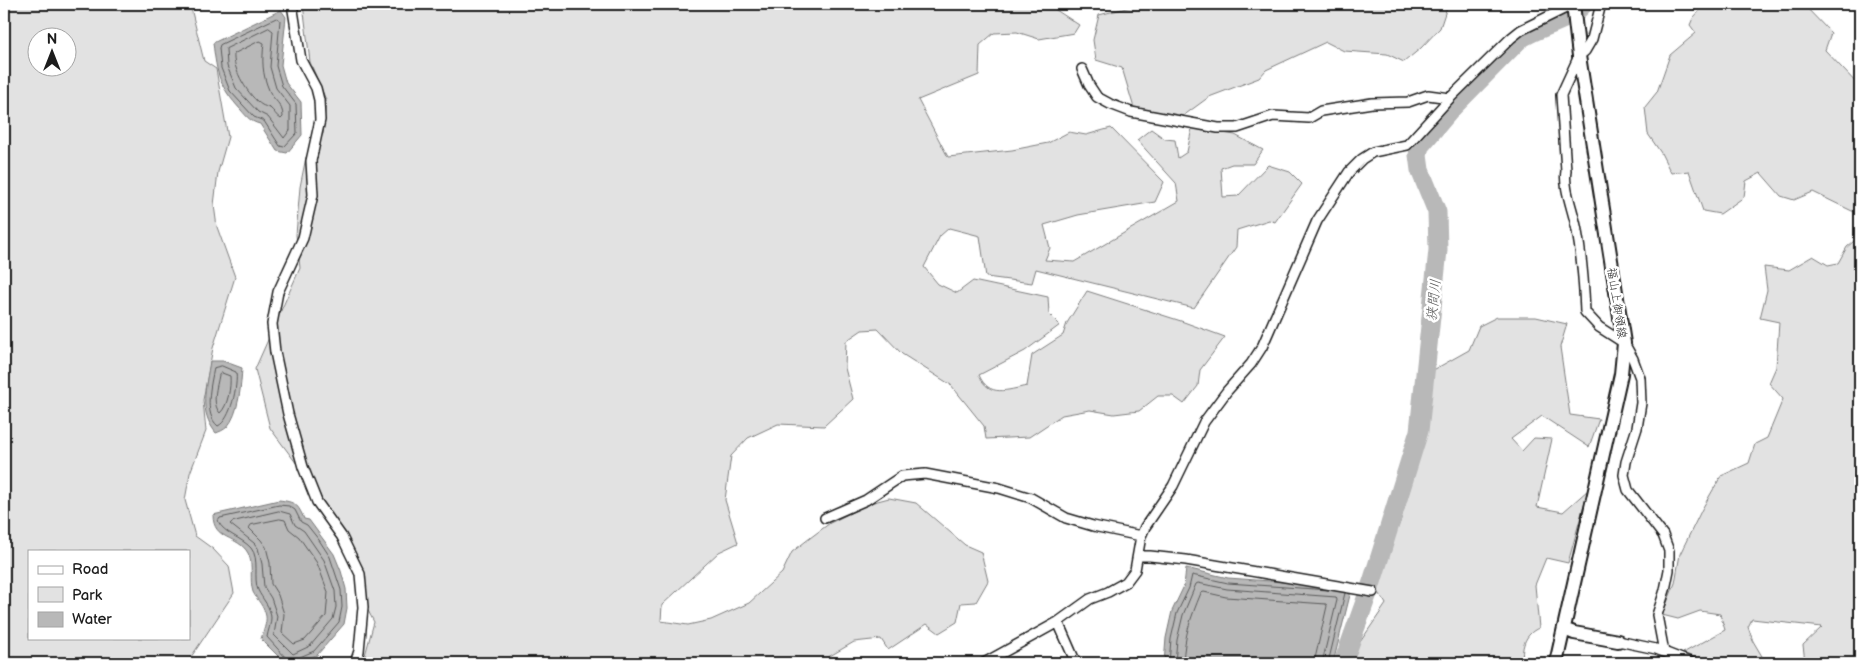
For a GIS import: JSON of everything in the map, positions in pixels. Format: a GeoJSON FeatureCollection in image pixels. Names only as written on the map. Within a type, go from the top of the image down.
{"type":"FeatureCollection","features":[{"type":"Feature","properties":{"kind":"main road","name":"福山上御領線"},"geometry":{"type":"LineString","coordinates":[[1556,663],[1621,374],[1624,343],[1573,7]]}},
{"type":"Feature","properties":{"kind":"main road"},"geometry":{"type":"LineString","coordinates":[[1564,629],[1574,633],[1618,641]]}},
{"type":"Feature","properties":{"kind":"street"},"geometry":{"type":"LineString","coordinates":[[292,4],[301,60],[316,88],[320,120],[311,161],[313,195],[303,238],[278,292],[272,324],[275,352],[288,414],[304,467],[317,502],[342,537],[360,574],[363,607],[359,651],[355,663]]}},
{"type":"Feature","properties":{"kind":"street"},"geometry":{"type":"LineString","coordinates":[[1600,4],[1592,39],[1585,51],[1579,56],[1561,95],[1566,171],[1564,181],[1577,230],[1583,271],[1585,312],[1599,327],[1624,343],[1633,359],[1640,378],[1641,403],[1637,428],[1626,462],[1624,475],[1628,490],[1664,535],[1669,551],[1669,570],[1657,615],[1664,652]]}},
{"type":"Feature","properties":{"kind":"street"},"geometry":{"type":"LineString","coordinates":[[984,663],[1058,622],[1090,599],[1126,582],[1135,570],[1141,536],[1145,527],[1172,486],[1204,422],[1258,353],[1317,221],[1348,172],[1373,152],[1407,145],[1450,98],[1521,30],[1573,7]]}},
{"type":"Feature","properties":{"kind":"street"},"geometry":{"type":"LineString","coordinates":[[1082,69],[1088,85],[1096,97],[1110,104],[1147,116],[1177,119],[1218,128],[1236,128],[1274,116],[1309,118],[1321,111],[1372,103],[1408,102],[1428,95],[1450,98]]}},
{"type":"Feature","properties":{"kind":"street"},"geometry":{"type":"LineString","coordinates":[[826,518],[866,500],[902,476],[925,474],[999,488],[1031,498],[1066,518],[1141,536]]}},
{"type":"Feature","properties":{"kind":"street"},"geometry":{"type":"LineString","coordinates":[[1138,556],[1186,560],[1373,592]]}},
{"type":"Feature","properties":{"kind":"street"},"geometry":{"type":"LineString","coordinates":[[1058,622],[1076,663]]}},
{"type":"Feature","properties":{"kind":"street"},"geometry":{"type":"LineString","coordinates":[[1618,641],[1664,652],[1692,663]]}},
{"type":"Feature","properties":{"kind":"green space"},"geometry":{"type":"Polygon","coordinates":[[[4,4],[190,4],[204,61],[216,69],[228,137],[218,172],[214,205],[217,227],[235,277],[213,348],[203,400],[206,431],[190,473],[185,500],[195,536],[213,549],[229,566],[234,593],[187,663],[4,663],[4,4]]]}},
{"type":"Feature","properties":{"kind":"green space"},"geometry":{"type":"Polygon","coordinates":[[[303,4],[1051,4],[1053,8],[1079,25],[1074,33],[1039,39],[1017,32],[994,33],[980,45],[979,75],[918,100],[948,157],[1012,150],[1048,143],[1069,132],[1086,135],[1111,128],[1164,182],[1155,202],[1078,215],[1044,225],[1050,248],[1045,260],[1074,262],[1179,201],[1176,183],[1137,140],[1151,129],[1165,139],[1175,140],[1178,158],[1187,152],[1192,128],[1235,135],[1263,150],[1253,164],[1232,164],[1221,168],[1223,197],[1238,196],[1268,165],[1290,172],[1302,184],[1275,222],[1269,220],[1237,230],[1236,247],[1194,308],[1036,269],[1032,283],[986,277],[980,236],[949,228],[940,236],[924,267],[938,284],[957,293],[973,281],[1048,297],[1049,314],[1060,325],[1025,351],[979,375],[983,382],[993,390],[999,391],[1027,386],[1032,355],[1063,335],[1067,323],[1087,291],[1225,337],[1200,370],[1198,386],[1184,404],[1173,396],[1158,396],[1139,411],[1114,414],[1090,410],[1062,415],[1029,437],[986,439],[984,426],[951,385],[902,354],[878,329],[862,330],[846,341],[845,368],[853,399],[824,426],[778,424],[748,438],[731,456],[725,500],[738,543],[719,552],[662,605],[661,621],[688,625],[711,620],[749,603],[782,573],[792,552],[830,523],[870,503],[889,498],[916,503],[965,545],[981,552],[988,581],[976,602],[961,603],[957,622],[939,633],[927,624],[888,650],[881,639],[854,642],[818,663],[363,663],[374,622],[364,603],[354,565],[333,533],[320,495],[270,428],[255,369],[300,268],[296,235],[300,187],[306,157],[323,134],[326,100],[310,62],[303,4]]]}},
{"type":"Feature","properties":{"kind":"green space"},"geometry":{"type":"Polygon","coordinates":[[[1132,4],[1447,4],[1447,7],[1440,28],[1404,62],[1387,54],[1344,51],[1326,42],[1266,70],[1259,78],[1209,97],[1183,116],[1134,108],[1122,68],[1096,60],[1093,40],[1099,15],[1130,7],[1132,4]]]}},
{"type":"Feature","properties":{"kind":"green space"},"geometry":{"type":"Polygon","coordinates":[[[1706,4],[1803,4],[1831,33],[1825,50],[1860,87],[1860,212],[1852,211],[1813,192],[1794,200],[1781,196],[1761,173],[1746,181],[1744,197],[1720,214],[1703,211],[1689,171],[1671,173],[1661,153],[1648,134],[1645,107],[1657,92],[1670,55],[1696,33],[1690,25],[1693,18],[1706,4]]]}},
{"type":"Feature","properties":{"kind":"green space"},"geometry":{"type":"Polygon","coordinates":[[[1860,236],[1860,663],[1805,662],[1803,645],[1822,627],[1752,619],[1748,627],[1753,641],[1766,663],[1710,663],[1683,653],[1725,630],[1720,614],[1700,611],[1678,619],[1662,615],[1675,583],[1680,554],[1721,476],[1749,463],[1755,444],[1767,438],[1783,399],[1769,383],[1776,367],[1779,322],[1760,318],[1767,290],[1764,267],[1789,270],[1813,256],[1828,265],[1838,263],[1847,247],[1860,236]]]}},
{"type":"Feature","properties":{"kind":"green space"},"geometry":{"type":"Polygon","coordinates":[[[1497,317],[1536,317],[1567,324],[1560,347],[1570,415],[1599,419],[1589,447],[1542,416],[1511,439],[1522,451],[1534,438],[1552,439],[1537,507],[1563,512],[1588,490],[1568,563],[1546,558],[1535,585],[1539,628],[1530,634],[1525,642],[1523,647],[1523,663],[1349,663],[1358,645],[1386,604],[1375,586],[1400,522],[1426,434],[1428,373],[1469,350],[1479,326],[1497,317]]]}},
{"type":"Feature","properties":{"kind":"water"},"geometry":{"type":"Polygon","coordinates":[[[281,10],[286,17],[281,65],[286,83],[301,102],[302,135],[287,153],[277,151],[260,124],[247,117],[228,94],[220,80],[213,43],[281,10]]]}},
{"type":"Feature","properties":{"kind":"water"},"geometry":{"type":"Polygon","coordinates":[[[210,361],[223,361],[242,368],[239,399],[234,415],[227,427],[216,433],[210,425],[205,407],[205,389],[210,361]]]}},
{"type":"Feature","properties":{"kind":"water"},"geometry":{"type":"Polygon","coordinates":[[[279,500],[295,505],[300,510],[304,519],[309,520],[334,554],[346,589],[347,608],[344,624],[317,655],[299,662],[285,663],[261,639],[266,616],[253,592],[250,557],[244,547],[221,534],[214,523],[213,515],[279,500]]]}},
{"type":"Feature","properties":{"kind":"water"},"geometry":{"type":"Polygon","coordinates":[[[1186,568],[1228,578],[1352,587],[1333,663],[1164,663],[1166,638],[1172,611],[1184,586],[1186,568]]]}},
{"type":"Feature","properties":{"kind":"waterway","name":"狭間川"},"geometry":{"type":"LineString","coordinates":[[1343,663],[1372,582],[1419,431],[1438,250],[1437,212],[1420,170],[1418,155],[1420,146],[1453,107],[1519,40],[1570,16],[1584,4]]}}]}
